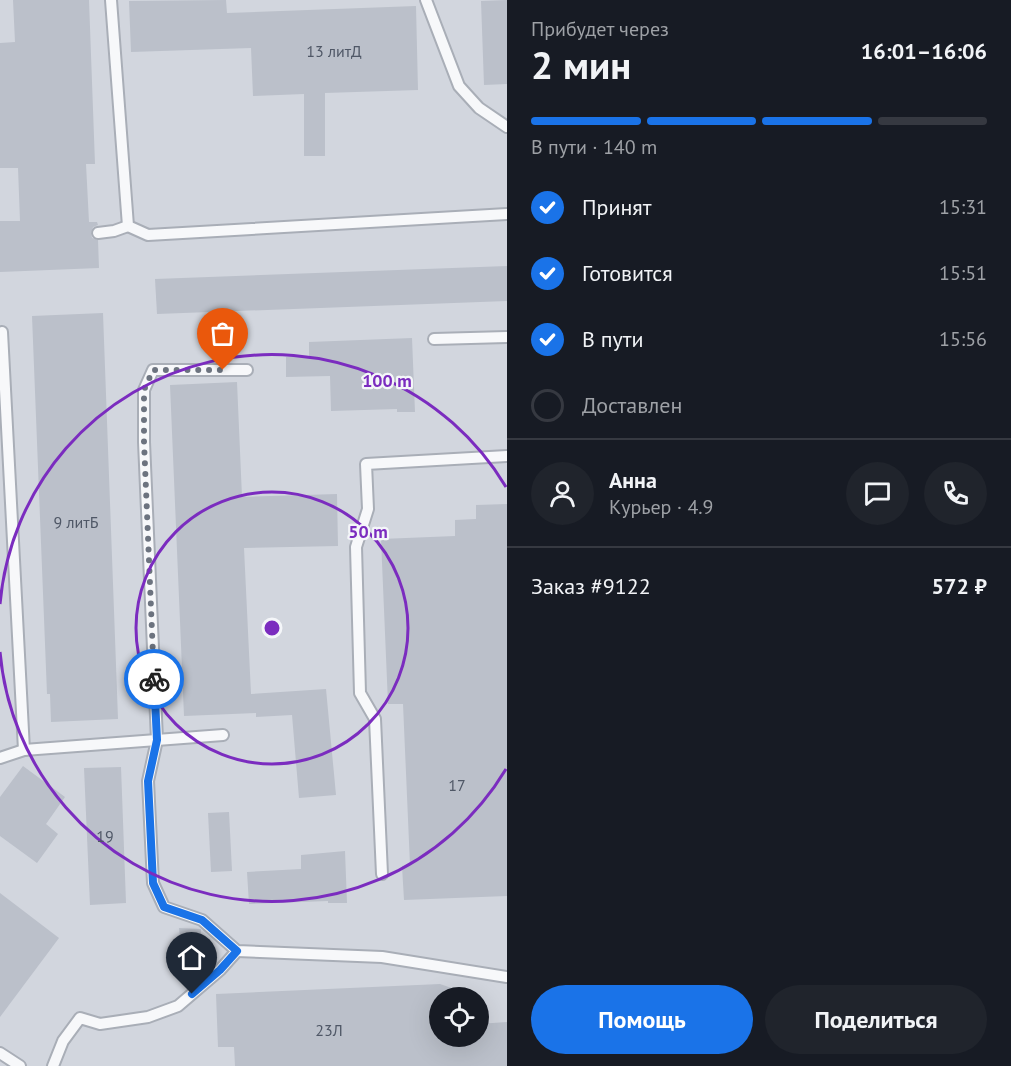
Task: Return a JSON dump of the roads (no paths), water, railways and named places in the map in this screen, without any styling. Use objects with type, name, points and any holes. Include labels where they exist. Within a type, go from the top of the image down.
[{"type":"lane","points":[[111,0],[128,226]]},
{"type":"lane","points":[[426,0],[459,86],[479,108],[507,127]]},
{"type":"lane","points":[[98,233],[128,226],[148,235],[507,214]]},
{"type":"lane","points":[[2,332],[3,391],[24,750]]},
{"type":"lane","points":[[434,339],[507,337]]},
{"type":"lane","points":[[247,370],[153,370],[144,390],[144,442],[157,740],[148,781],[153,883],[164,907],[202,920],[237,951],[382,957],[507,977]]},
{"type":"lane","points":[[382,874],[375,719],[360,693],[356,547],[368,509],[366,464],[507,456]]},
{"type":"lane","points":[[0,759],[24,750],[223,735]]},
{"type":"lane","points":[[53,1066],[63,1041],[80,1018],[100,1024],[148,1017],[178,1006],[220,970],[237,951]]},
{"type":"lane","points":[[0,1053],[20,1066]]}]
